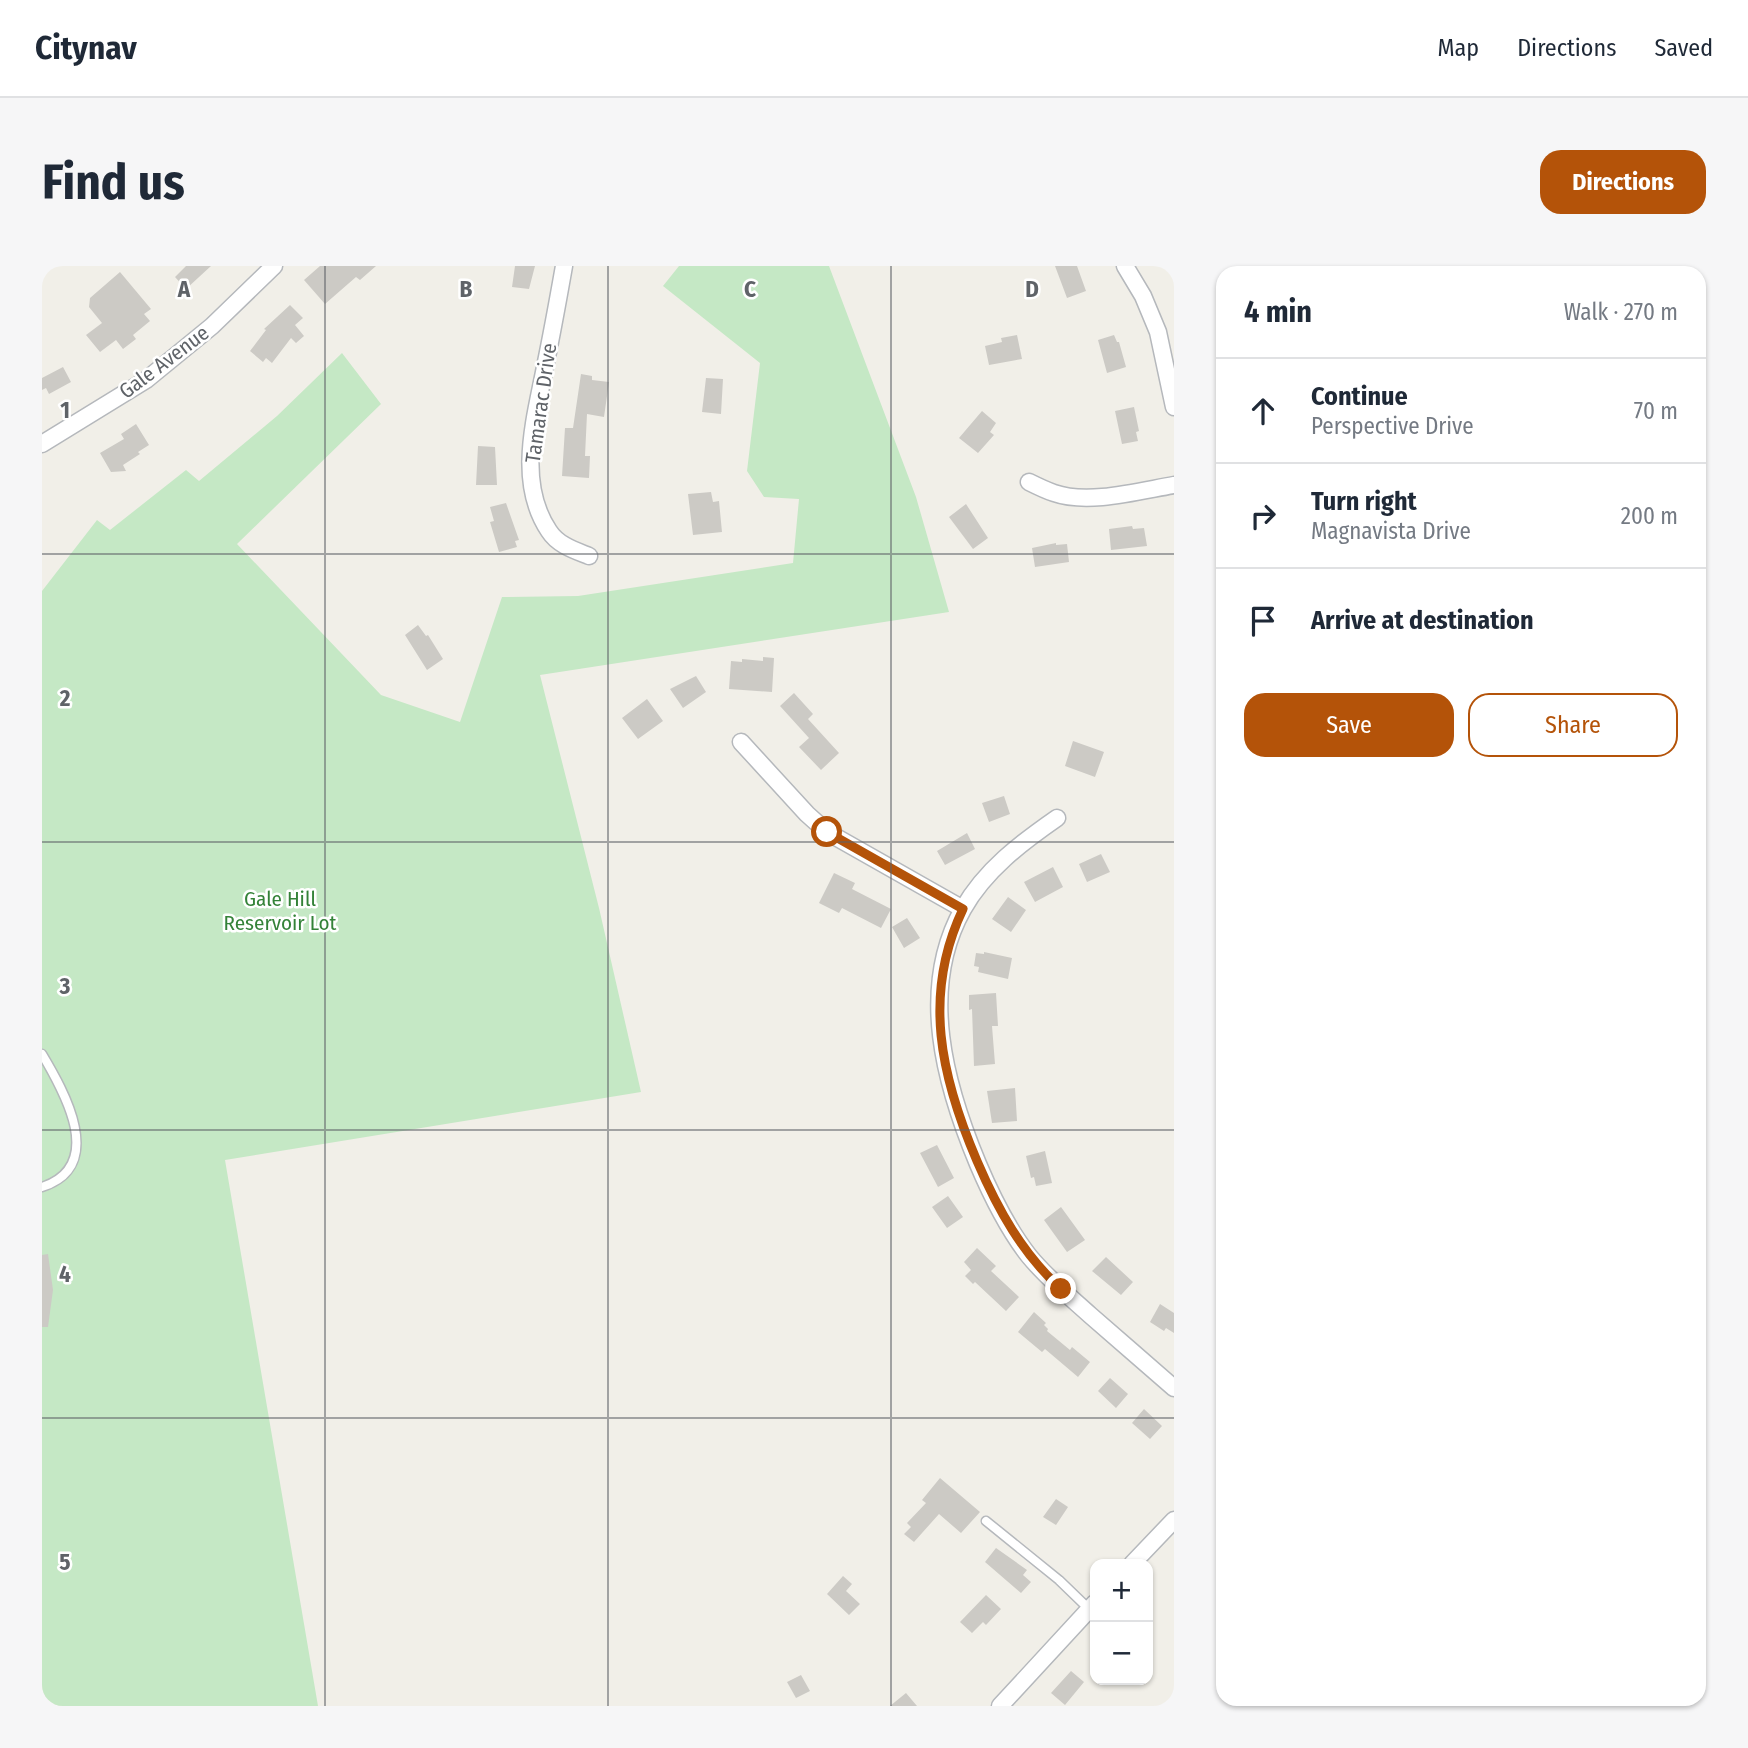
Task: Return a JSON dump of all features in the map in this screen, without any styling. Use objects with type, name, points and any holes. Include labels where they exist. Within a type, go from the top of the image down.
[{"type":"street","name":"Gale Avenue","points":[[42,444],[154,374],[212,326],[274,266]]},
{"type":"street","name":"Tamarac Drive","points":[[564,266],[532,437],[531,473],[536,497],[549,530],[564,545],[589,556]]},
{"type":"street","points":[[1125,266],[1143,296],[1158,332],[1174,407]]},
{"type":"street","points":[[1029,482],[1054,494],[1079,497],[1174,485]]},
{"type":"street","points":[[741,742],[827,832],[963,909]]},
{"type":"street","points":[[1057,818],[992,870],[963,909],[952,933],[944,959],[940,1019],[950,1090],[983,1176],[1005,1221],[1044,1273],[1174,1388]]},
{"type":"street","points":[[1137,1559],[1174,1520]]},
{"type":"street","points":[[1000,1706],[1090,1608]]},
{"type":"lane","points":[[42,1054],[63,1094],[77,1133],[75,1155],[65,1173],[58,1180],[42,1187]]},
{"type":"lane","points":[[986,1521],[1090,1604]]},
{"type":"green space","name":"Gale Hill Reservoir Lot","points":[[679,266],[829,266],[916,497],[949,612],[540,675],[599,908],[641,1092],[225,1160],[318,1706],[42,1706],[42,591],[97,520],[110,530],[186,470],[199,481],[277,416],[342,353],[381,404],[237,544],[381,695],[460,722],[502,597],[578,596],[793,563],[799,499],[764,497],[747,471],[760,363],[663,286]]},
{"type":"building","points":[[186,266],[211,266],[186,289],[175,277]]},
{"type":"building","points":[[320,266],[376,266],[360,280],[356,277],[325,304],[304,280]]},
{"type":"building","points":[[515,266],[535,266],[529,289],[512,287]]},
{"type":"building","points":[[1055,266],[1077,266],[1086,291],[1067,298]]},
{"type":"building","points":[[120,272],[151,309],[144,314],[150,321],[133,335],[136,339],[123,349],[116,340],[100,352],[86,335],[102,323],[89,307],[90,298]]},
{"type":"building","points":[[290,305],[303,318],[295,325],[304,336],[296,343],[291,338],[272,363],[266,358],[263,362],[250,351],[266,330],[264,329]]},
{"type":"building","points":[[1017,335],[1022,359],[989,365],[985,346],[1002,342],[1001,338]]},
{"type":"building","points":[[1114,335],[1119,342],[1126,367],[1107,373],[1098,340]]},
{"type":"building","points":[[63,367],[71,382],[49,394],[46,388],[42,390],[42,378]]},
{"type":"building","points":[[581,374],[592,376],[592,380],[609,382],[604,417],[587,414],[585,456],[590,456],[589,478],[562,476],[565,428],[573,428]]},
{"type":"building","points":[[706,378],[723,379],[721,414],[702,412]]},
{"type":"building","points":[[1134,407],[1139,431],[1136,432],[1138,441],[1122,444],[1115,411]]},
{"type":"building","points":[[982,411],[996,423],[990,432],[994,435],[978,453],[959,438]]},
{"type":"building","points":[[136,424],[149,445],[123,465],[126,471],[111,472],[100,453],[124,439],[121,434]]},
{"type":"building","points":[[478,446],[495,447],[497,485],[476,485]]},
{"type":"building","points":[[711,492],[713,502],[719,501],[722,532],[693,535],[688,494]]},
{"type":"building","points":[[506,503],[519,540],[515,541],[517,547],[499,552],[490,522],[494,521],[490,507]]},
{"type":"building","points":[[966,504],[988,538],[973,549],[949,517]]},
{"type":"building","points":[[1132,526],[1133,529],[1144,528],[1147,546],[1111,550],[1109,529]]},
{"type":"building","points":[[1056,543],[1067,544],[1069,562],[1035,567],[1032,548]]},
{"type":"building","points":[[418,625],[426,636],[428,635],[443,659],[427,670],[405,635]]},
{"type":"building","points":[[763,657],[774,658],[772,692],[729,689],[731,661],[763,661]]},
{"type":"building","points":[[696,676],[706,692],[683,708],[670,689]]},
{"type":"building","points":[[794,693],[813,714],[808,719],[839,753],[821,770],[799,747],[809,738],[780,706]]},
{"type":"building","points":[[647,699],[663,721],[638,739],[622,718]]},
{"type":"building","points":[[1073,741],[1104,752],[1095,777],[1065,766]]},
{"type":"building","points":[[1004,796],[1010,814],[989,822],[982,803]]},
{"type":"building","points":[[967,833],[975,849],[945,865],[937,851]]},
{"type":"building","points":[[1101,854],[1110,872],[1087,882],[1079,864]]},
{"type":"building","points":[[1053,867],[1063,887],[1035,902],[1024,882]]},
{"type":"building","points":[[834,873],[855,883],[852,889],[891,909],[881,928],[842,908],[839,913],[819,903]]},
{"type":"building","points":[[1008,897],[1026,910],[1011,932],[992,919]]},
{"type":"building","points":[[907,918],[920,938],[904,948],[892,927]]},
{"type":"building","points":[[976,953],[1012,958],[1008,979],[978,972],[979,967],[974,966]]},
{"type":"building","points":[[996,993],[998,1026],[992,1026],[995,1064],[974,1066],[969,995]]},
{"type":"building","points":[[1015,1088],[1017,1121],[992,1123],[987,1091]]},
{"type":"building","points":[[937,1145],[954,1178],[938,1187],[920,1153]]},
{"type":"building","points":[[1045,1151],[1052,1183],[1036,1186],[1034,1177],[1031,1178],[1026,1156]]},
{"type":"building","points":[[948,1196],[963,1217],[947,1228],[932,1207]]},
{"type":"building","points":[[1061,1207],[1085,1240],[1067,1252],[1044,1220]]},
{"type":"building","points":[[977,1248],[996,1266],[991,1271],[1019,1297],[1006,1311],[965,1276],[971,1270],[964,1262]]},
{"type":"building","points":[[48,1254],[53,1290],[48,1327],[42,1327],[42,1255]]},
{"type":"building","points":[[1106,1257],[1133,1282],[1121,1295],[1092,1271]]},
{"type":"building","points":[[1160,1304],[1174,1313],[1174,1333],[1166,1328],[1164,1331],[1150,1322]]},
{"type":"building","points":[[1034,1312],[1046,1323],[1044,1325],[1047,1331],[1090,1362],[1078,1377],[1045,1349],[1042,1352],[1018,1332]]},
{"type":"building","points":[[1110,1378],[1128,1394],[1116,1408],[1098,1391]]},
{"type":"building","points":[[1144,1409],[1162,1426],[1150,1439],[1132,1423]]},
{"type":"building","points":[[940,1478],[980,1512],[961,1533],[939,1514],[914,1542],[904,1534],[911,1527],[907,1523],[926,1503],[922,1500]]},
{"type":"building","points":[[1056,1499],[1068,1507],[1056,1525],[1043,1517]]},
{"type":"building","points":[[996,1548],[1027,1570],[1023,1575],[1031,1582],[1021,1593],[985,1562]]},
{"type":"building","points":[[843,1576],[852,1584],[846,1591],[860,1604],[849,1615],[827,1594]]},
{"type":"building","points":[[986,1595],[1001,1609],[986,1625],[983,1622],[972,1633],[960,1622]]},
{"type":"building","points":[[1071,1671],[1084,1682],[1065,1705],[1051,1693]]},
{"type":"building","points":[[801,1675],[810,1691],[796,1698],[787,1682]]},
{"type":"building","points":[[906,1693],[917,1706],[890,1706]]},
{"type":"route","points":[[827,832],[963,909],[944,959],[940,998],[942,1046],[950,1090],[983,1176],[1005,1221],[1030,1256],[1061,1289]]}]
